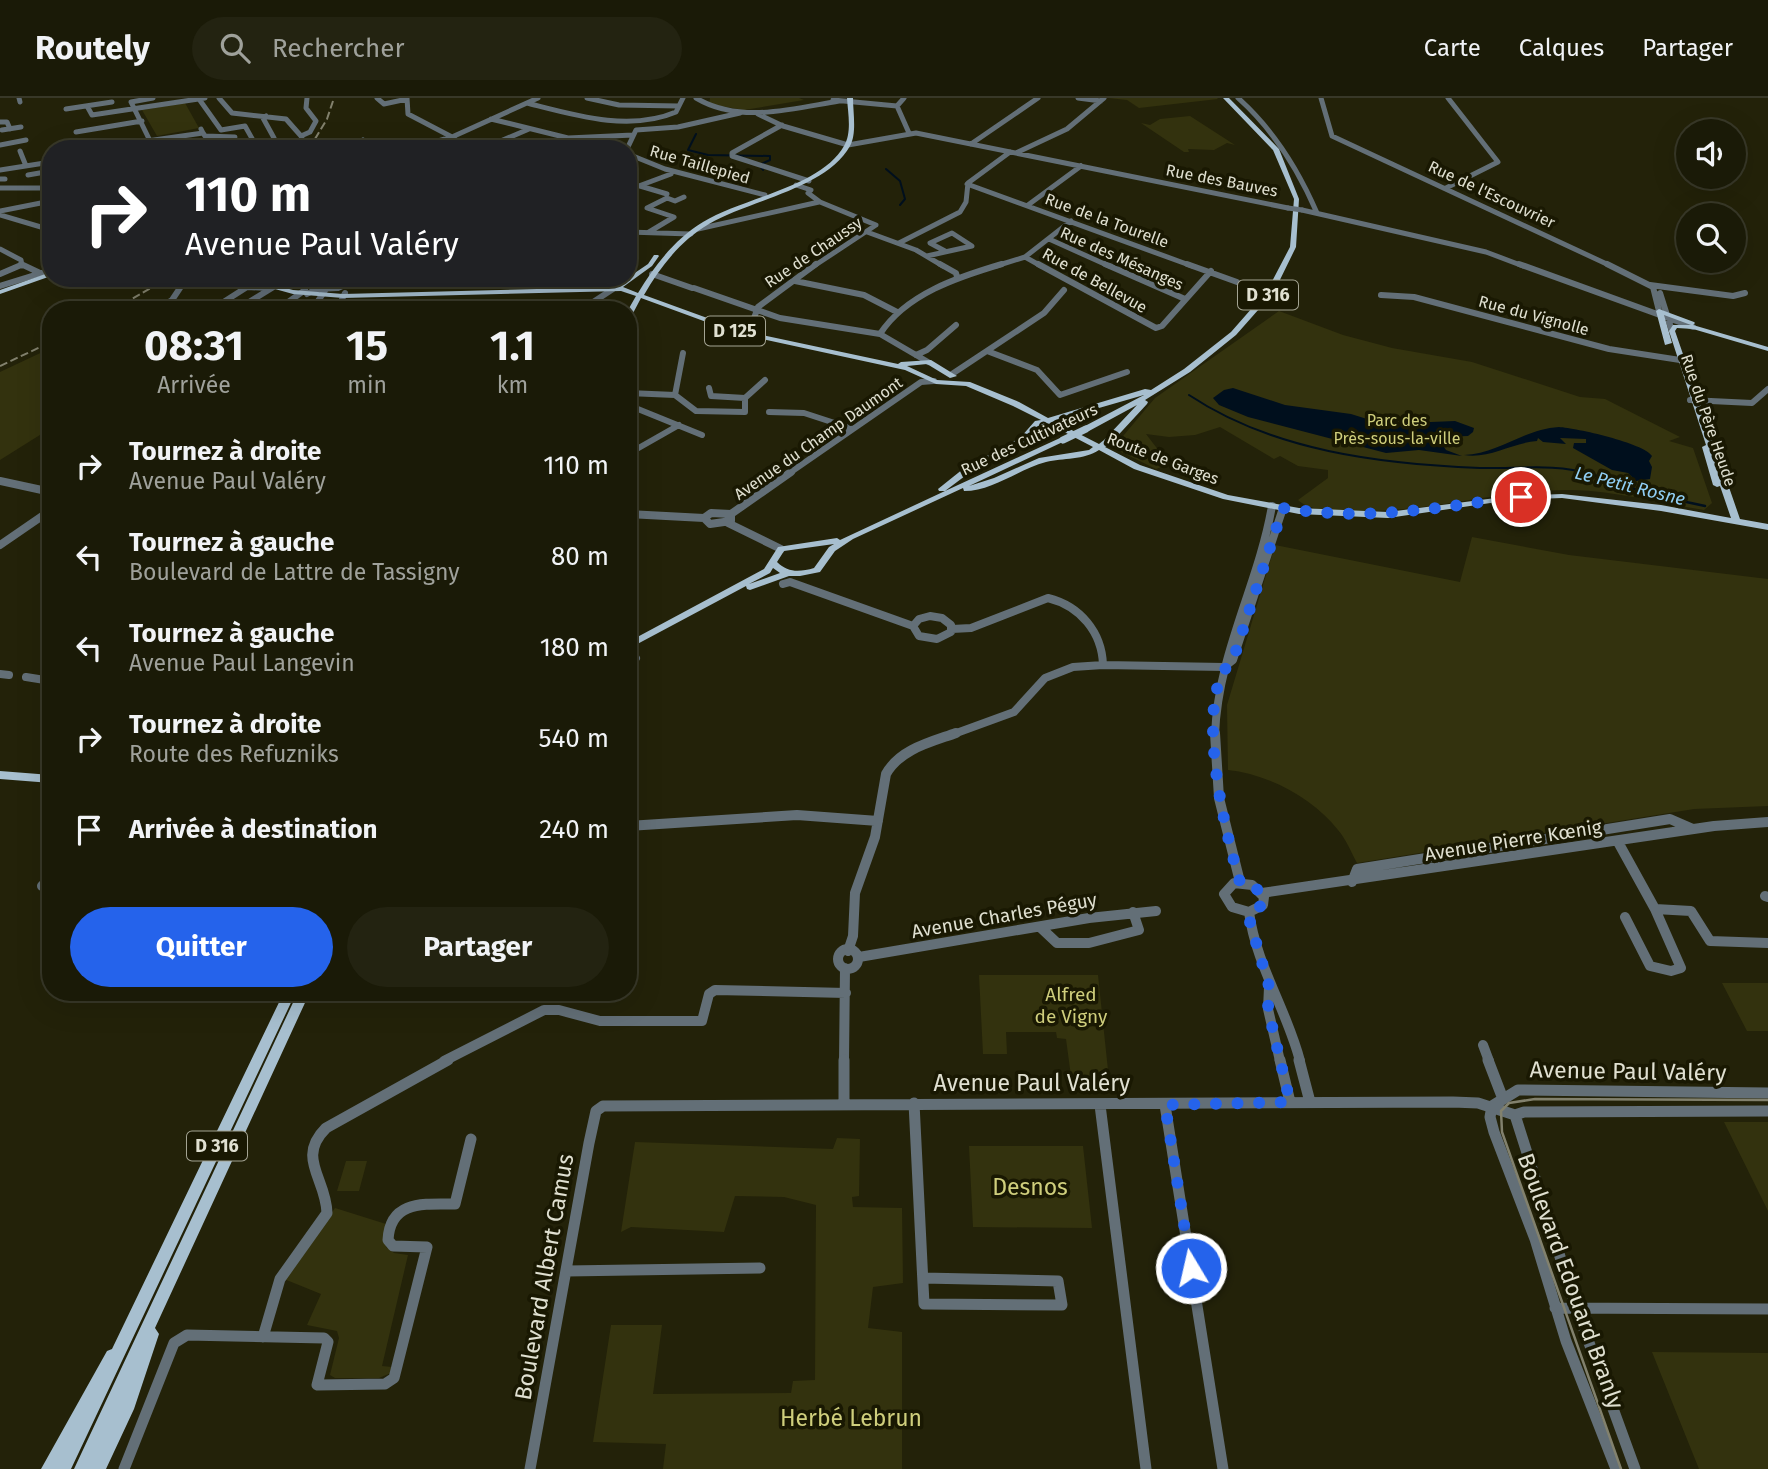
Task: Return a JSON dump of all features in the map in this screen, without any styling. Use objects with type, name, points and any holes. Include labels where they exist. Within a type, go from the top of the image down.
[{"type":"main road","name":"Rue des Cultivateurs","points":[[914,508],[1083,428],[1202,362],[1239,330],[1276,283],[1293,242],[1297,205],[1286,167],[1262,132],[1224,98]]},
{"type":"main road","points":[[637,301],[652,274],[671,250],[698,229],[765,195],[808,181],[834,161],[848,145],[850,99]]},
{"type":"main road","points":[[637,274],[663,251],[691,234]]},
{"type":"main road","points":[[0,290],[42,276]]},
{"type":"main road","name":"D 125","points":[[273,287],[306,292],[324,288],[344,295],[616,288],[641,293],[749,332],[915,362]]},
{"type":"main road","name":"D 125","points":[[641,293],[741,333],[915,362]]},
{"type":"main road","points":[[637,306],[658,302]]},
{"type":"main road","points":[[1665,315],[1730,338]]},
{"type":"main road","name":"Rue du Père Heude","points":[[1665,315],[1677,359],[1736,522]]},
{"type":"main road","points":[[1672,331],[1678,326],[1693,327],[1768,349]]},
{"type":"main road","name":"Rue du Père Heude","points":[[1672,331],[1677,359]]},
{"type":"main road","points":[[915,362],[928,362],[951,375],[934,381],[921,379],[915,362]]},
{"type":"main road","name":"Route de Garges","points":[[951,375],[1137,467],[1206,491],[1278,507],[1338,515],[1379,515],[1531,496],[1621,502]]},
{"type":"main road","points":[[914,508],[966,471],[1023,440],[1033,426],[1045,420],[1150,393]]},
{"type":"main road","points":[[914,508],[997,480],[1042,460],[1097,449],[1115,434],[1150,393]]},
{"type":"main road","name":"Rue du Père Heude","points":[[1693,401],[1724,505],[1736,522]]},
{"type":"main road","points":[[1621,502],[1722,523],[1736,522]]},
{"type":"main road","points":[[1621,502],[1704,515],[1768,529]]},
{"type":"main road","points":[[1704,515],[1720,513],[1724,505]]},
{"type":"main road","name":"D 316","points":[[825,557],[850,537],[914,508]]},
{"type":"main road","name":"D 316","points":[[808,545],[850,537]]},
{"type":"main road","points":[[701,606],[788,573],[817,570],[822,567],[825,557],[820,550],[808,545],[781,549],[774,557],[774,564]]},
{"type":"main road","points":[[774,564],[788,573]]},
{"type":"main road","points":[[637,641],[762,574],[774,564]]},
{"type":"main road","points":[[0,775],[42,778]]},
{"type":"main road","name":"D 316","points":[[63,1469],[285,1001]]},
{"type":"main road","name":"D 316","points":[[82,1469],[300,1001]]},
{"type":"main road","points":[[98,1469],[139,1377],[163,1298]]},
{"type":"main road","points":[[49,1469],[145,1300]]},
{"type":"street","points":[[151,138],[131,102],[153,98]]},
{"type":"street","points":[[219,98],[232,114],[286,118],[303,140]]},
{"type":"street","points":[[301,136],[310,132],[315,123],[305,106],[307,98]]},
{"type":"street","points":[[377,98],[384,104],[407,99],[408,114],[457,140]]},
{"type":"street","points":[[440,140],[538,98]]},
{"type":"street","points":[[587,98],[619,105],[678,106]]},
{"type":"street","points":[[527,103],[590,118],[634,119],[666,117],[676,112],[682,98]]},
{"type":"street","points":[[696,98],[710,106],[758,114],[850,99],[897,106]]},
{"type":"street","points":[[710,98],[710,106]]},
{"type":"street","points":[[820,98],[828,101]]},
{"type":"street","points":[[897,106],[904,98]]},
{"type":"street","points":[[971,144],[1038,98]]},
{"type":"street","points":[[1078,98],[1102,100]]},
{"type":"street","points":[[1238,98],[1259,116],[1280,140],[1317,213]]},
{"type":"street","name":"Rue de l'Escouvrier","points":[[1321,98],[1332,136],[1653,286]]},
{"type":"street","points":[[1446,188],[1498,162],[1448,98]]},
{"type":"street","points":[[87,106],[92,115],[202,99],[221,130],[245,126],[253,140]]},
{"type":"street","points":[[899,243],[914,232],[959,212],[967,201],[967,184],[1017,153],[1067,129],[1102,100]]},
{"type":"street","points":[[66,109],[113,102]]},
{"type":"street","points":[[897,106],[909,133]]},
{"type":"street","name":"Rue Taillepied","points":[[631,140],[635,132],[748,113]]},
{"type":"street","points":[[758,114],[782,125],[848,145]]},
{"type":"street","points":[[266,116],[263,118],[274,138]]},
{"type":"street","points":[[491,119],[580,139],[635,132],[634,119]]},
{"type":"street","points":[[76,132],[142,121]]},
{"type":"street","points":[[0,122],[7,122],[16,142]]},
{"type":"street","points":[[782,125],[732,155],[808,181]]},
{"type":"street","points":[[2,130],[12,132],[21,127]]},
{"type":"street","points":[[503,140],[529,129]]},
{"type":"street","points":[[125,139],[202,131],[205,136],[235,136]]},
{"type":"street","name":"Rue des Bauves","points":[[848,145],[909,133],[1317,213],[1462,245],[1641,304],[1665,315]]},
{"type":"street","points":[[143,140],[151,138]]},
{"type":"street","points":[[0,145],[26,140]]},
{"type":"street","points":[[20,151],[26,166]]},
{"type":"street","name":"Rue Taillepied","points":[[637,159],[665,169],[765,195]]},
{"type":"street","points":[[0,170],[42,163]]},
{"type":"street","points":[[1028,205],[1081,166]]},
{"type":"street","points":[[28,175],[42,173]]},
{"type":"street","points":[[637,187],[671,174]]},
{"type":"street","name":"Rue de la Tourelle","points":[[967,184],[1237,282]]},
{"type":"street","name":"Rue de Chaussy","points":[[757,312],[758,307],[876,225],[842,208],[819,202],[808,193],[811,190],[796,185]]},
{"type":"street","points":[[640,186],[667,194]]},
{"type":"street","points":[[0,188],[42,188]]},
{"type":"street","points":[[649,232],[674,217],[646,208],[667,198],[675,201],[684,197]]},
{"type":"street","points":[[698,229],[708,229],[819,202]]},
{"type":"street","points":[[0,213],[42,203]]},
{"type":"street","points":[[0,213],[42,227]]},
{"type":"street","points":[[877,334],[897,312],[956,275],[1025,257],[1071,221]]},
{"type":"street","points":[[637,232],[691,234]]},
{"type":"street","points":[[867,232],[899,243],[956,275]]},
{"type":"street","points":[[927,257],[972,246],[952,233],[930,243],[945,251]]},
{"type":"street","name":"Rue des Mésanges","points":[[1049,239],[1185,299]]},
{"type":"street","points":[[0,249],[21,260],[21,265]]},
{"type":"street","name":"Rue de Bellevue","points":[[1025,257],[1156,328],[1162,326],[1211,271]]},
{"type":"street","points":[[0,274],[21,265],[40,273]]},
{"type":"street","points":[[0,290],[40,273]]},
{"type":"street","points":[[652,274],[757,312],[877,334],[915,362],[956,325]]},
{"type":"street","points":[[794,281],[865,296],[883,302],[897,312]]},
{"type":"street","name":"Rue des Bauves","points":[[1586,286],[1665,315]]},
{"type":"street","points":[[1653,286],[1733,296],[1745,303]]},
{"type":"street","points":[[1653,286],[1657,302],[1665,315],[1693,327]]},
{"type":"street","points":[[1653,286],[1665,315]]},
{"type":"street","points":[[225,301],[247,287],[273,287]]},
{"type":"street","points":[[250,301],[273,287]]},
{"type":"street","points":[[170,301],[180,288]]},
{"type":"street","points":[[595,301],[616,288]]},
{"type":"street","points":[[951,375],[1044,313],[1064,289]]},
{"type":"street","points":[[292,301],[306,292]]},
{"type":"street","points":[[1733,296],[1745,293]]},
{"type":"street","points":[[341,301],[344,295]]},
{"type":"street","name":"Rue du Vignolle","points":[[1381,295],[1413,297],[1609,349],[1677,359]]},
{"type":"street","points":[[1641,304],[1657,302]]},
{"type":"street","points":[[749,332],[757,312]]},
{"type":"street","name":"Rue du Père Heude","points":[[1665,315],[1672,331]]},
{"type":"street","points":[[987,351],[1037,370],[1060,395],[1127,372]]},
{"type":"street","points":[[676,395],[684,354]]},
{"type":"street","name":"Avenue du Champ Daumont","points":[[730,519],[921,379]]},
{"type":"street","points":[[709,388],[711,396],[744,398],[765,380]]},
{"type":"street","points":[[1693,401],[1752,403],[1768,388]]},
{"type":"street","points":[[637,393],[676,395],[696,411],[745,412],[744,398]]},
{"type":"street","points":[[637,409],[702,435]]},
{"type":"street","points":[[769,412],[804,413],[853,429]]},
{"type":"street","points":[[637,449],[678,425]]},
{"type":"street","points":[[0,481],[42,490]]},
{"type":"street","points":[[845,968],[838,963],[837,958],[848,951],[853,936],[855,892],[878,821],[886,774],[900,757],[1014,712],[1045,678],[1073,667],[1224,667],[1233,660],[1278,507]]},
{"type":"street","points":[[637,514],[704,518],[710,524],[730,519],[781,549]]},
{"type":"street","points":[[0,545],[42,516]]},
{"type":"street","points":[[783,584],[790,582],[914,626]]},
{"type":"street","points":[[952,629],[971,628],[1048,598],[1059,599],[1095,628],[1103,665]]},
{"type":"street","points":[[914,626],[924,617],[936,616],[946,620],[952,629]]},
{"type":"street","points":[[914,626],[915,633],[931,639],[947,636],[952,629]]},
{"type":"street","points":[[1224,667],[1214,710],[1214,758],[1222,817],[1240,882]]},
{"type":"street","points":[[26,677],[42,680]]},
{"type":"street","points":[[637,825],[797,816],[878,821]]},
{"type":"street","points":[[1352,882],[1357,869],[1670,819],[1684,823],[1693,830]]},
{"type":"street","name":"Avenue Pierre Kœnig","points":[[1262,892],[1352,882],[1693,830],[1768,822]]},
{"type":"street","points":[[1618,842],[1656,909],[1681,968],[1671,971],[1650,966],[1625,917]]},
{"type":"street","points":[[1240,882],[1253,885],[1262,892],[1263,905],[1250,912],[1237,910],[1220,900],[1226,889],[1240,882]]},
{"type":"street","points":[[1656,909],[1691,911],[1710,941],[1768,943]]},
{"type":"street","name":"Avenue Charles Péguy","points":[[859,957],[1133,912],[1156,911]]},
{"type":"street","points":[[1040,927],[1048,938],[1070,944],[1134,933],[1139,930],[1139,923],[1133,912]]},
{"type":"street","points":[[1250,912],[1269,986],[1282,1009],[1310,1102]]},
{"type":"street","points":[[845,968],[856,965],[859,957],[848,951]]},
{"type":"street","points":[[845,968],[845,1102]]},
{"type":"street","points":[[1269,986],[1268,1009],[1290,1102]]},
{"type":"street","points":[[263,1337],[280,1279],[327,1213],[310,1150],[315,1137],[326,1128],[422,1073],[544,1010],[559,1010],[600,1021],[702,1021],[709,994],[715,990],[846,993]]},
{"type":"street","name":"Boulevard Edouard Branly","points":[[1483,1045],[1496,1081],[1497,1103],[1492,1125],[1535,1239],[1555,1308],[1616,1469]]},
{"type":"street","name":"Avenue Paul Valéry","points":[[613,1103],[1497,1103],[1517,1090],[1768,1093]]},
{"type":"street","name":"Boulevard Albert Camus","points":[[530,1469],[596,1111],[613,1103]]},
{"type":"street","name":"Avenue Paul Valéry","points":[[1497,1103],[1514,1115],[1524,1112],[1768,1111]]},
{"type":"street","points":[[914,1104],[924,1304],[1062,1305],[1058,1281],[923,1278]]},
{"type":"street","points":[[1100,1105],[1146,1469]]},
{"type":"street","points":[[1165,1105],[1223,1469]]},
{"type":"street","name":"Boulevard Edouard Branly","points":[[1514,1115],[1576,1307],[1634,1469]]},
{"type":"street","points":[[124,1469],[174,1343],[187,1335],[324,1338],[328,1342],[317,1385],[384,1384],[394,1378],[427,1247],[393,1246],[388,1240],[389,1226],[402,1209],[415,1204],[455,1204],[471,1139]]},
{"type":"street","points":[[567,1271],[760,1268]]},
{"type":"street","points":[[1555,1308],[1768,1309]]},
{"type":"green space","points":[[710,98],[804,100],[744,110],[709,104]]},
{"type":"green space","points":[[1108,98],[1218,99],[1139,108],[1127,100]]},
{"type":"green space","points":[[185,103],[199,128],[157,136],[142,110]]},
{"type":"green space","points":[[1190,116],[1235,145],[1227,143],[1214,150],[1188,149],[1189,152],[1184,152],[1141,123],[1150,125],[1160,119]]},
{"type":"green space","name":"Parc des Près-sous-la-ville","points":[[1279,311],[1343,335],[1392,348],[1472,362],[1580,397],[1605,399],[1680,437],[1669,441],[1693,448],[1712,503],[1704,510],[1621,495],[1572,490],[1521,493],[1395,510],[1332,511],[1312,508],[1298,500],[1328,478],[1328,470],[1298,466],[1280,456],[1274,459],[1220,427],[1195,435],[1169,437],[1146,434],[1169,464],[1156,469],[1113,448],[1155,398]]},
{"type":"green space","points":[[42,352],[42,434],[0,460],[0,372]]},
{"type":"green space","points":[[1472,537],[1569,555],[1768,579],[1768,806],[1694,809],[1357,863],[1338,830],[1328,818],[1303,798],[1274,782],[1228,770],[1227,705],[1275,545],[1460,582]]},
{"type":"green space","name":"Alfred de Vigny","points":[[979,975],[1098,975],[1110,1089],[1073,1091],[1066,1039],[1057,1038],[1056,1032],[1006,1032],[1007,1054],[983,1054]]},
{"type":"green space","points":[[1722,983],[1768,983],[1768,1031],[1747,1031]]},
{"type":"green space","points":[[1724,1122],[1768,1122],[1768,1211]]},
{"type":"green space","name":"Herbé Lebrun","points":[[837,1138],[860,1139],[859,1196],[852,1197],[853,1207],[902,1208],[903,1283],[873,1287],[868,1328],[902,1332],[902,1469],[663,1469],[666,1444],[593,1442],[611,1325],[662,1325],[653,1394],[791,1393],[793,1381],[815,1380],[816,1205],[784,1197],[735,1196],[724,1232],[631,1227],[621,1232],[635,1142],[833,1149]]},
{"type":"green space","name":"Desnos","points":[[969,1146],[1083,1146],[1092,1228],[973,1227]]},
{"type":"green space","points":[[346,1161],[367,1161],[359,1191],[337,1191]]},
{"type":"green space","points":[[335,1208],[386,1224],[386,1247],[394,1253],[408,1255],[382,1366],[392,1367],[391,1373],[379,1378],[335,1378],[330,1375],[339,1338],[337,1331],[307,1325],[321,1294],[284,1279]]},
{"type":"green space","points":[[1652,1352],[1768,1353],[1768,1469],[1699,1469]]},
{"type":"water","points":[[1233,388],[1285,405],[1351,414],[1383,424],[1455,421],[1474,428],[1468,436],[1443,437],[1440,441],[1446,450],[1462,456],[1419,450],[1386,453],[1248,417],[1219,405],[1213,398],[1224,390]]},
{"type":"water","points":[[1559,427],[1609,437],[1646,451],[1652,456],[1649,461],[1652,467],[1650,479],[1636,481],[1628,473],[1612,470],[1573,448],[1574,443],[1586,443],[1586,439],[1560,438],[1566,444],[1543,442],[1538,438],[1537,441],[1492,453],[1464,455],[1476,454],[1534,432]]},
{"type":"waterway","name":"Le Petit Rosne","points":[[696,134],[688,150],[708,155],[770,156],[770,160],[759,165],[763,170]]},
{"type":"waterway","points":[[886,169],[900,181],[905,199],[900,205]]},
{"type":"waterway","name":"Le Petit Rosne","points":[[1189,395],[1256,429],[1328,451],[1404,463],[1480,468],[1550,468],[1591,474]]},
{"type":"waterway","name":"Le Petit Rosne","points":[[1585,472],[1591,474]]},
{"type":"waterway","name":"Le Petit Rosne","points":[[1591,474],[1649,494],[1705,506]]},
{"type":"tram line","points":[[1621,1469],[1502,1132],[1501,1111],[1509,1103],[1535,1099],[1768,1100]]},
{"type":"railway","points":[[314,140],[327,119],[334,98]]},
{"type":"railway","points":[[128,301],[153,287]]},
{"type":"railway","points":[[0,366],[42,346]]},
{"type":"route","points":[[1191,1268],[1165,1105],[1290,1102],[1268,1009],[1269,986],[1250,922],[1250,912],[1260,908],[1265,901],[1262,892],[1253,885],[1240,882],[1237,873],[1222,817],[1213,731],[1214,710],[1224,667],[1233,660],[1283,508],[1367,516],[1412,513],[1521,497]]}]
